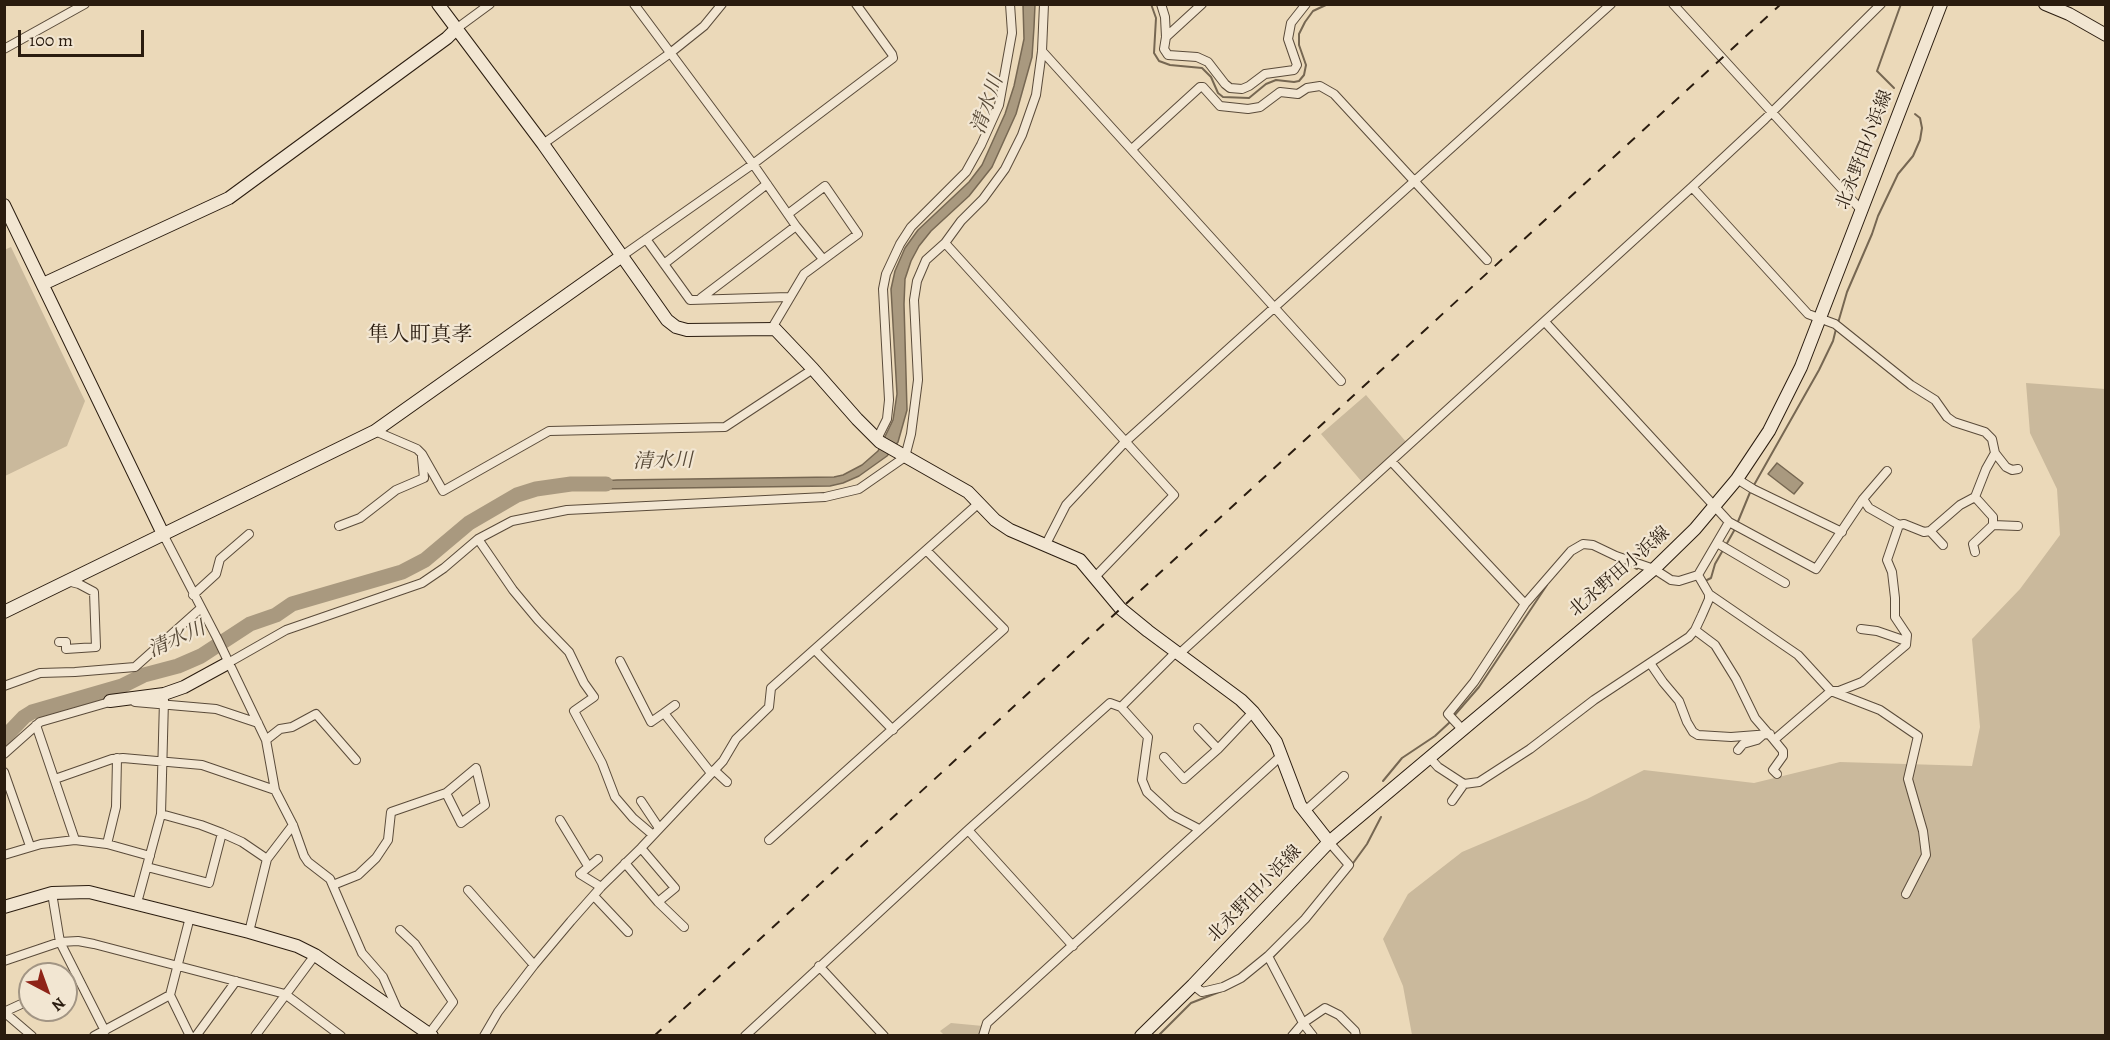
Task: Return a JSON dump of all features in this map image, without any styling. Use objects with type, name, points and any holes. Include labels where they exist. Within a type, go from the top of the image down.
[{"type":"street","points":[[4,49],[85,4]]},
{"type":"street","points":[[438,4],[543,144],[667,320],[676,327],[687,330],[772,328],[879,441],[956,485],[979,503],[995,520],[1010,530],[1080,560],[1121,609],[1240,700],[1270,733],[1282,754],[1294,791],[1304,812],[1349,865],[1269,959],[1223,987],[1202,992],[1193,985]]},
{"type":"street","points":[[43,284],[229,198],[490,4]]},
{"type":"street","points":[[634,4],[753,164],[796,226],[823,259]]},
{"type":"street","points":[[543,144],[669,54],[704,26],[722,4]]},
{"type":"street","points":[[4,612],[71,582],[375,431],[753,164],[893,58],[856,4]]},
{"type":"street","points":[[879,441],[887,419],[889,400],[883,289],[886,274],[911,227],[966,172],[981,145],[999,105],[1012,33],[1010,4]]},
{"type":"street","points":[[164,699],[286,630],[422,583],[478,539],[512,521],[567,510],[825,497],[860,489],[902,455],[911,434],[918,380],[914,300],[917,281],[926,260],[945,243],[961,221],[983,199],[1005,169],[1018,144],[1036,94],[1042,51],[1044,4]]},
{"type":"street","points":[[1161,4],[1165,17],[1164,50],[1168,55],[1197,57],[1208,62],[1230,88],[1249,86],[1265,74],[1294,70],[1297,65],[1288,39],[1291,23],[1306,4]]},
{"type":"street","points":[[1166,37],[1202,4]]},
{"type":"street","points":[[1046,544],[1066,505],[1125,442],[1611,4]]},
{"type":"street","points":[[1673,4],[1862,211]]},
{"type":"street","points":[[1121,707],[1177,653],[1692,187],[1881,4]]},
{"type":"street","name":"北永野田小浜線","points":[[1141,1035],[1193,985],[1329,842],[1429,757],[1459,726],[1654,569],[1695,530],[1714,507],[1745,484],[1801,367],[1941,4]]},
{"type":"street","points":[[2045,4],[2069,14],[2106,35]]},
{"type":"street","points":[[1042,51],[1341,381]]},
{"type":"street","points":[[1132,149],[1200,87],[1203,87],[1220,106],[1248,109],[1260,107],[1280,92],[1298,94],[1307,88],[1320,86],[1334,94],[1487,260]]},
{"type":"street","points":[[664,264],[767,184]]},
{"type":"street","points":[[772,328],[804,274],[858,234],[825,186],[788,214]]},
{"type":"street","points":[[1692,187],[1808,314],[1838,326],[1911,385],[1935,400],[1947,417],[1954,422],[1985,432],[1992,439],[1995,453],[2006,467],[2012,470],[2018,469]]},
{"type":"street","points":[[4,205],[164,536],[266,740],[275,790],[293,825],[305,859],[330,879],[362,953],[383,977],[399,1014]]},
{"type":"street","points":[[701,298],[796,226]]},
{"type":"street","points":[[646,239],[690,300],[789,297]]},
{"type":"street","points":[[945,243],[1174,495],[1095,577]]},
{"type":"street","points":[[1545,322],[1714,507],[1734,524],[1816,569],[1863,499],[1887,471]]},
{"type":"street","points":[[375,431],[417,449],[443,491],[549,431],[725,427],[813,369]]},
{"type":"street","points":[[1863,499],[1869,508],[1899,525],[1904,524],[1924,532],[1930,531],[1960,505],[1975,497],[1995,453]]},
{"type":"street","points":[[339,526],[360,518],[396,490],[424,478],[422,454]]},
{"type":"street","points":[[1391,461],[1525,604]]},
{"type":"street","points":[[1745,484],[1842,532]]},
{"type":"street","points":[[1975,497],[1993,517],[1993,525]]},
{"type":"street","points":[[484,1035],[534,964],[601,887],[723,761],[736,739],[769,707],[771,688],[979,503]]},
{"type":"street","points":[[1700,578],[1719,544],[1734,524]]},
{"type":"street","points":[[1737,750],[1743,744],[1770,735],[1831,691],[1839,691],[1862,682],[1906,645],[1907,635],[1895,617],[1892,572],[1887,560],[1899,525]]},
{"type":"street","points":[[1975,552],[1973,544],[1993,525],[2018,526]]},
{"type":"street","points":[[1930,531],[1942,545]]},
{"type":"street","points":[[194,595],[216,574],[220,559],[249,534]]},
{"type":"street","points":[[478,539],[531,613],[569,652],[584,683],[594,697],[574,711],[602,763],[615,797],[633,818],[656,831]]},
{"type":"street","points":[[1459,726],[1449,714],[1474,682],[1525,604],[1571,551],[1583,544],[1593,545],[1616,556],[1654,569],[1671,580],[1700,578]]},
{"type":"street","points":[[1719,544],[1785,583]]},
{"type":"street","points":[[769,840],[1004,629],[926,550]]},
{"type":"street","points":[[1429,757],[1438,767],[1464,784],[1479,782],[1506,765],[1632,674],[1689,637],[1695,630],[1709,599],[1700,578]]},
{"type":"street","points":[[59,642],[66,642],[66,649],[96,647],[94,592],[71,582]]},
{"type":"street","points":[[1708,593],[1798,656],[1831,691],[1880,710],[1918,736],[1908,779],[1923,831],[1926,855],[1906,894]]},
{"type":"street","points":[[4,686],[40,673],[135,667],[201,608]]},
{"type":"street","points":[[1861,629],[1877,631],[1906,641]]},
{"type":"street","points":[[1695,630],[1715,645],[1736,679],[1755,718],[1783,751],[1783,756],[1773,770],[1777,774]]},
{"type":"street","points":[[815,650],[893,730]]},
{"type":"street","points":[[620,661],[651,722],[675,705]]},
{"type":"street","points":[[1650,663],[1680,701],[1693,732],[1698,735],[1731,737],[1770,735]]},
{"type":"street","points":[[137,903],[161,814],[164,699]]},
{"type":"street","points":[[4,754],[44,720],[110,700],[164,699],[216,709],[258,723]]},
{"type":"street","points":[[745,1035],[1110,703],[1121,707],[1148,737],[1142,780],[1147,792],[1172,815],[1199,829]]},
{"type":"street","points":[[1164,757],[1184,779],[1218,749],[1253,712]]},
{"type":"street","points":[[664,713],[712,771],[727,782]]},
{"type":"street","points":[[266,740],[280,729],[292,727],[316,714],[356,760]]},
{"type":"street","points":[[36,725],[56,778],[75,840]]},
{"type":"street","points":[[1198,728],[1218,749]]},
{"type":"street","points":[[983,1035],[987,1023],[1282,754]]},
{"type":"street","points":[[107,844],[116,807],[117,758]]},
{"type":"street","points":[[56,778],[117,758],[202,765],[275,790]]},
{"type":"street","points":[[333,885],[358,875],[376,858],[388,840],[391,812],[446,793],[476,768],[485,805],[461,823],[446,793]]},
{"type":"street","points":[[4,771],[8,796],[30,846]]},
{"type":"street","points":[[1304,812],[1344,776]]},
{"type":"street","points":[[1452,801],[1464,784]]},
{"type":"street","points":[[641,801],[656,831]]},
{"type":"street","points":[[161,814],[222,833],[242,842],[267,859]]},
{"type":"street","points":[[560,820],[588,866]]},
{"type":"street","points":[[249,932],[267,859],[293,825]]},
{"type":"street","points":[[968,830],[1074,946]]},
{"type":"street","points":[[147,867],[209,883],[222,833]]},
{"type":"street","points":[[4,855],[30,846],[75,840],[107,844],[150,856]]},
{"type":"street","points":[[641,848],[675,888],[658,902]]},
{"type":"street","points":[[598,859],[580,874],[601,887]]},
{"type":"street","points":[[625,862],[658,902],[684,927]]},
{"type":"street","points":[[468,890],[534,964]]},
{"type":"street","points":[[52,892],[60,942],[69,962]]},
{"type":"street","points":[[4,907],[52,892],[89,892],[297,946],[315,955],[430,1035],[453,1002],[415,944],[400,930]]},
{"type":"street","points":[[594,896],[628,932]]},
{"type":"street","points":[[190,917],[170,995],[190,1035]]},
{"type":"street","points":[[4,961],[60,942],[78,941],[94,944],[285,994],[341,1035]]},
{"type":"street","points":[[255,1035],[315,955]]},
{"type":"street","points":[[1269,959],[1303,1023],[1313,1035]]},
{"type":"street","points":[[819,966],[884,1035]]},
{"type":"street","points":[[78,980],[105,1031]]},
{"type":"street","points":[[196,1035],[236,981]]},
{"type":"street","points":[[94,1035],[170,995]]},
{"type":"street","points":[[18,1006],[4,1012],[32,1035]]},
{"type":"street","points":[[1292,1035],[1303,1023],[1325,1008],[1339,1015],[1355,1031],[1356,1035]]},
{"type":"shaded area","points":[[1023,5],[1035,5],[1034,27],[1032,57],[1016,114],[992,167],[969,196],[931,231],[919,246],[905,279],[907,410],[898,442],[887,456],[859,476],[830,486],[598,489],[587,484],[587,482],[617,480],[834,477],[862,465],[878,451],[893,420],[897,394],[891,289],[895,271],[905,248],[918,230],[969,182],[982,165],[1005,114],[1014,86],[1024,39]]},
{"type":"shaded area","points":[[11,247],[85,401],[67,446],[5,476],[4,250]]},
{"type":"shaded area","points":[[2026,383],[2105,389],[2105,1035],[1412,1035],[1403,986],[1383,939],[1408,894],[1462,852],[1587,799],[1644,770],[1754,783],[1840,762],[1972,766],[1980,727],[1972,639],[2020,589],[2060,535],[2057,489],[2030,433]]},
{"type":"shaded area","points":[[1366,395],[1407,443],[1362,482],[1321,434]]},
{"type":"shaded area","points":[[1777,463],[1803,483],[1794,494],[1768,474]]},
{"type":"shaded area","points":[[951,1023],[983,1026],[980,1035],[944,1035],[940,1031]]},
{"type":"waterway","points":[[1151,4],[1156,18],[1154,53],[1159,61],[1170,65],[1202,68],[1211,77],[1218,93],[1223,97],[1249,98],[1266,84],[1276,80],[1299,81],[1304,75],[1306,65],[1299,45],[1299,34],[1313,11],[1328,4]]},
{"type":"waterway","points":[[1894,88],[1877,71],[1901,4]]},
{"type":"waterway","points":[[1838,323],[1847,292],[1878,216],[1898,174],[1913,156],[1920,140],[1922,128],[1920,118],[1915,114]]},
{"type":"waterway","points":[[1754,485],[1819,370],[1833,341],[1836,329]]},
{"type":"waterway","name":"清水川","points":[[4,738],[32,712],[122,686],[144,675],[178,666],[201,656],[250,624],[276,615],[292,604],[402,572],[425,560],[469,523],[517,495],[536,489],[571,484],[606,484]]},
{"type":"waterway","points":[[1737,524],[1751,490]]},
{"type":"waterway","points":[[1726,545],[1735,529]]},
{"type":"waterway","points":[[1707,580],[1711,578],[1715,564],[1723,550]]},
{"type":"waterway","points":[[1626,563],[1637,569]]},
{"type":"waterway","points":[[1453,717],[1479,687],[1547,585]]},
{"type":"waterway","points":[[1383,781],[1402,758],[1435,736],[1450,722]]},
{"type":"waterway","points":[[1351,866],[1367,844],[1381,817]]},
{"type":"waterway","points":[[1271,959],[1288,941]]},
{"type":"waterway","points":[[1158,1036],[1191,1003],[1227,989]]},
{"type":"railway","points":[[654,1036],[1781,4]]},
{"type":"district","name":"隼人町真孝","points":[[420,336]]}]
